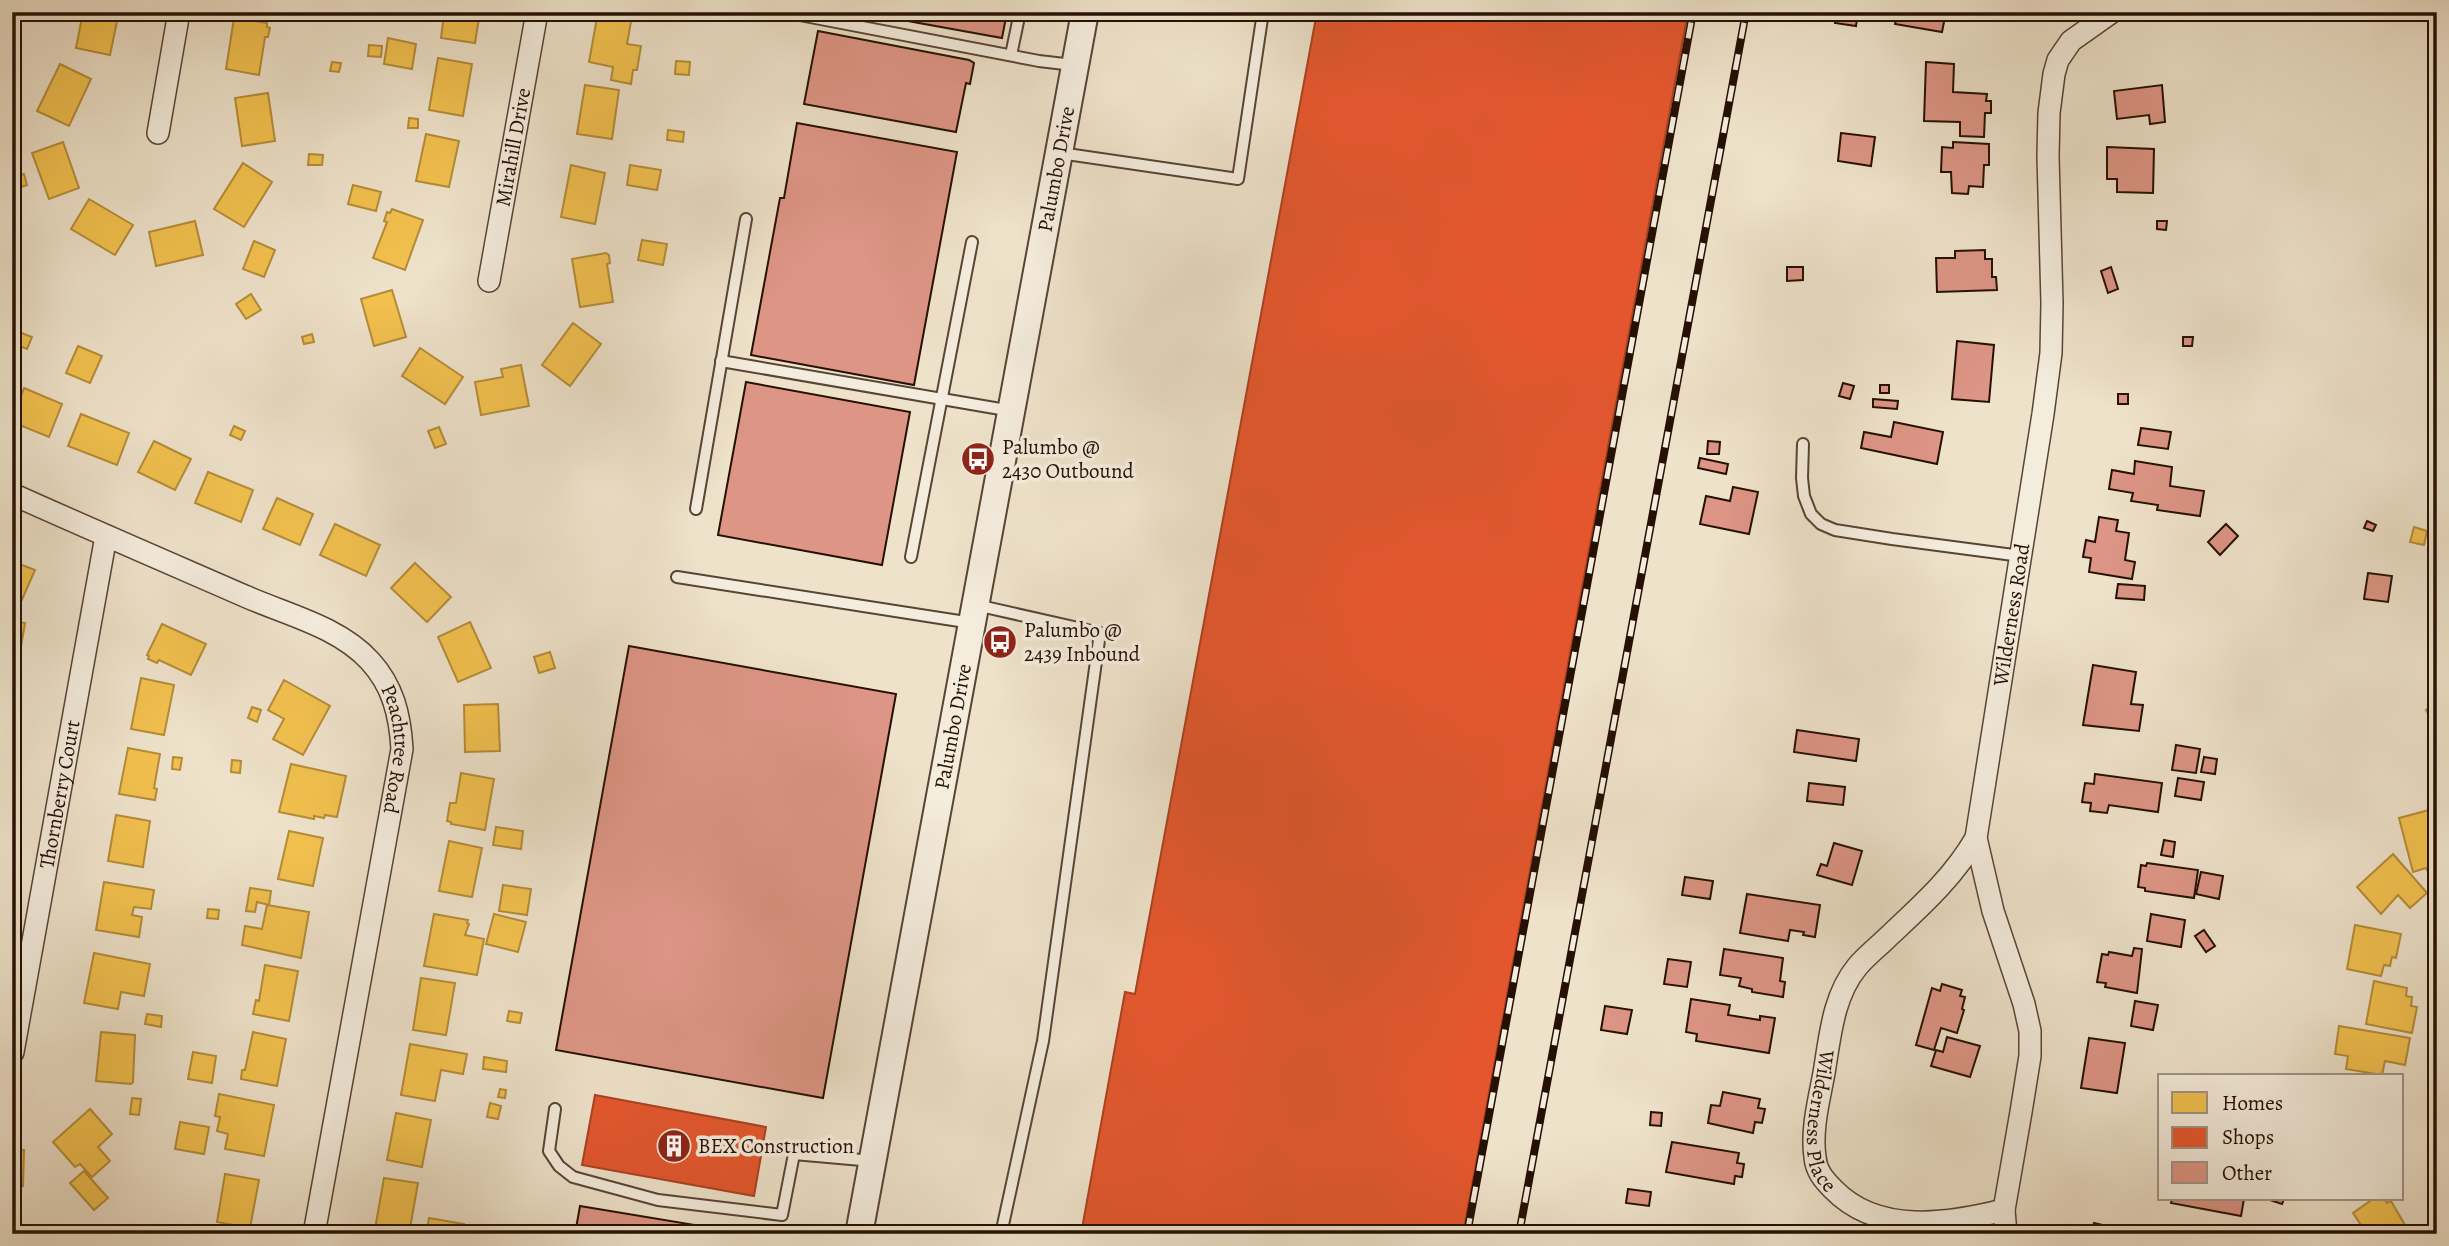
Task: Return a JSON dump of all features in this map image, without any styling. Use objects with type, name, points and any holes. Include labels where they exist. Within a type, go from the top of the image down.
[{"type":"street","points":[[158,133],[179,12]]},
{"type":"street","name":"Mirahill Drive","points":[[489,281],[537,12]]},
{"type":"street","name":"Palumbo Drive","points":[[859,1234],[1085,12]]},
{"type":"street","name":"Wilderness Road","points":[[2006,1234],[2004,1210],[2021,1112],[2030,1031],[2024,1004],[1993,911],[1976,838],[2051,353],[2048,156],[2049,113],[2054,74],[2058,61],[2071,40],[2112,12]]},
{"type":"street","name":"Peachtree Road","points":[[12,494],[323,628],[369,659],[386,682],[396,703],[401,724],[402,749],[314,1234]]},
{"type":"street","name":"Thornberry Court","points":[[13,1052],[106,536]]},
{"type":"street","name":"Wilderness Place","points":[[1976,838],[1963,861],[1942,886],[1856,968],[1842,994],[1833,1019],[1818,1108],[1815,1158],[1822,1178],[1839,1196],[1860,1210],[1884,1219],[1920,1223],[1968,1219],[2004,1210]]},
{"type":"lane","points":[[783,12],[806,14],[1076,66]]},
{"type":"lane","points":[[1012,55],[1020,12]]},
{"type":"lane","points":[[1060,153],[1238,179],[1263,12]]},
{"type":"lane","points":[[696,509],[746,219]]},
{"type":"lane","points":[[911,556],[972,242]]},
{"type":"lane","points":[[721,361],[1012,411]]},
{"type":"lane","points":[[1803,443],[1804,496],[1811,514],[1822,524],[1835,530],[1892,540],[2021,556]]},
{"type":"lane","points":[[677,577],[975,614],[1100,633],[1043,1041],[1001,1234]]},
{"type":"lane","points":[[555,1109],[550,1151],[559,1166],[573,1178],[658,1200],[782,1215],[794,1154],[873,1161]]},
{"type":"building: Homes","points":[[83,12],[119,12],[110,55],[76,48]]},
{"type":"building: Homes","points":[[433,12],[480,12],[475,43],[441,38],[444,15]]},
{"type":"building: Homes","points":[[598,12],[632,16],[627,44],[641,46],[637,70],[633,70],[631,84],[611,80],[613,67],[589,62]]},
{"type":"building: Homes","points":[[234,18],[267,23],[270,28],[268,37],[265,37],[259,75],[226,69]]},
{"type":"building: Homes","points":[[388,38],[416,44],[412,69],[384,64]]},
{"type":"building: Homes","points":[[369,45],[382,46],[381,57],[368,56]]},
{"type":"building: Homes","points":[[438,58],[472,64],[463,116],[429,110]]},
{"type":"building: Homes","points":[[676,61],[690,62],[689,75],[675,74]]},
{"type":"building: Homes","points":[[332,62],[341,63],[339,72],[330,71]]},
{"type":"building: Homes","points":[[60,64],[91,79],[69,126],[37,111]]},
{"type":"building: Homes","points":[[585,85],[619,90],[612,139],[577,134]]},
{"type":"building: Homes","points":[[268,93],[275,141],[242,146],[235,98]]},
{"type":"building: Homes","points":[[409,118],[418,119],[418,128],[408,128]]},
{"type":"building: Homes","points":[[668,130],[684,132],[683,142],[667,140]]},
{"type":"building: Homes","points":[[426,134],[459,141],[449,187],[416,181]]},
{"type":"building: Homes","points":[[63,142],[79,188],[49,199],[32,153]]},
{"type":"building: Homes","points":[[309,154],[323,155],[322,165],[308,165]]},
{"type":"building: Homes","points":[[243,163],[272,182],[244,227],[214,209]]},
{"type":"building: Homes","points":[[571,165],[605,173],[595,224],[561,217]]},
{"type":"building: Homes","points":[[630,165],[661,170],[657,190],[627,185]]},
{"type":"building: Homes","points":[[24,174],[27,185],[18,188],[14,177]]},
{"type":"building: Homes","points":[[353,185],[381,192],[376,211],[348,204]]},
{"type":"building: Homes","points":[[89,199],[133,225],[115,255],[71,229]]},
{"type":"building: Homes","points":[[392,209],[423,220],[405,270],[373,258],[387,222],[384,221],[387,212],[390,213]]},
{"type":"building: Homes","points":[[195,221],[203,255],[156,266],[149,232]]},
{"type":"building: Homes","points":[[642,240],[667,244],[663,265],[638,260]]},
{"type":"building: Homes","points":[[254,241],[275,250],[264,277],[243,269]]},
{"type":"building: Homes","points":[[606,253],[609,255],[610,263],[607,264],[613,302],[580,307],[572,259]]},
{"type":"building: Homes","points":[[392,290],[406,337],[374,346],[361,299]]},
{"type":"building: Homes","points":[[251,294],[261,310],[246,319],[236,304]]},
{"type":"building: Homes","points":[[573,323],[601,344],[570,386],[542,365]]},
{"type":"building: Homes","points":[[19,332],[32,337],[27,349],[14,344]]},
{"type":"building: Homes","points":[[312,334],[314,342],[304,344],[302,337]]},
{"type":"building: Homes","points":[[78,346],[102,356],[90,383],[66,373]]},
{"type":"building: Homes","points":[[420,348],[463,377],[445,404],[402,376]]},
{"type":"building: Homes","points":[[521,365],[529,406],[481,415],[475,382],[503,377],[501,369]]},
{"type":"building: Homes","points":[[24,388],[62,404],[49,437],[12,422]]},
{"type":"building: Homes","points":[[81,414],[129,433],[117,465],[68,446]]},
{"type":"building: Homes","points":[[234,426],[245,431],[241,440],[230,435]]},
{"type":"building: Homes","points":[[439,427],[446,444],[435,448],[428,431]]},
{"type":"building: Homes","points":[[154,441],[191,459],[175,490],[138,472]]},
{"type":"building: Homes","points":[[208,472],[253,490],[241,522],[195,503]]},
{"type":"building: Homes","points":[[277,498],[313,514],[300,545],[263,529]]},
{"type":"building: Homes","points":[[335,524],[380,545],[366,576],[320,555]]},
{"type":"building: Homes","points":[[2414,527],[2427,531],[2424,545],[2410,542]]},
{"type":"building: Homes","points":[[12,561],[35,570],[21,602],[17,605],[12,602]]},
{"type":"building: Homes","points":[[415,563],[451,597],[427,622],[391,588]]},
{"type":"building: Homes","points":[[2437,618],[2437,644],[2428,640]]},
{"type":"building: Homes","points":[[12,621],[25,623],[17,670],[12,670]]},
{"type":"building: Homes","points":[[470,622],[491,668],[458,682],[438,637]]},
{"type":"building: Homes","points":[[162,624],[206,644],[191,675],[159,660],[157,663],[148,659],[147,655]]},
{"type":"building: Homes","points":[[550,652],[555,668],[539,673],[534,657]]},
{"type":"building: Homes","points":[[141,678],[174,685],[164,735],[131,729]]},
{"type":"building: Homes","points":[[284,680],[330,706],[303,755],[273,739],[284,719],[268,710]]},
{"type":"building: Homes","points":[[498,704],[500,751],[465,752],[464,705]]},
{"type":"building: Homes","points":[[2437,704],[2437,729],[2426,710]]},
{"type":"building: Homes","points":[[252,707],[261,710],[257,722],[248,718]]},
{"type":"building: Homes","points":[[128,748],[160,754],[154,788],[157,789],[155,800],[119,794]]},
{"type":"building: Homes","points":[[173,757],[182,758],[180,770],[172,769]]},
{"type":"building: Homes","points":[[232,760],[241,761],[240,773],[231,772]]},
{"type":"building: Homes","points":[[291,764],[346,776],[337,817],[325,815],[324,818],[314,816],[314,819],[279,812]]},
{"type":"building: Homes","points":[[461,773],[494,779],[485,830],[447,821],[450,803],[456,803]]},
{"type":"building: Homes","points":[[2429,810],[2435,831],[2437,830],[2437,875],[2436,871],[2428,872],[2426,868],[2413,872],[2399,818]]},
{"type":"building: Homes","points":[[116,815],[150,821],[143,867],[108,861]]},
{"type":"building: Homes","points":[[496,827],[523,831],[521,849],[493,845]]},
{"type":"building: Homes","points":[[289,831],[323,838],[313,886],[278,879]]},
{"type":"building: Homes","points":[[449,841],[482,848],[472,897],[439,891]]},
{"type":"building: Homes","points":[[2393,854],[2427,893],[2410,908],[2398,895],[2381,914],[2357,887]]},
{"type":"building: Homes","points":[[104,882],[154,890],[151,909],[134,907],[132,915],[142,917],[139,937],[96,930]]},
{"type":"building: Homes","points":[[503,885],[531,889],[527,915],[499,911]]},
{"type":"building: Homes","points":[[250,888],[271,891],[269,905],[257,902],[255,912],[246,911]]},
{"type":"building: Homes","points":[[267,905],[309,912],[301,958],[242,945],[245,926],[262,929]]},
{"type":"building: Homes","points":[[208,909],[219,910],[218,919],[207,918]]},
{"type":"building: Homes","points":[[434,914],[468,920],[465,935],[484,939],[477,975],[424,966]]},
{"type":"building: Homes","points":[[494,914],[526,922],[518,952],[486,944]]},
{"type":"building: Homes","points":[[2355,925],[2401,934],[2396,958],[2392,957],[2390,966],[2384,965],[2381,976],[2347,969]]},
{"type":"building: Homes","points":[[94,953],[150,964],[144,996],[121,992],[118,1009],[84,1003]]},
{"type":"building: Homes","points":[[265,965],[298,971],[289,1021],[253,1014],[256,1000],[259,1001]]},
{"type":"building: Homes","points":[[421,978],[455,983],[446,1035],[413,1030]]},
{"type":"building: Homes","points":[[2374,981],[2407,988],[2406,996],[2412,997],[2411,1006],[2417,1007],[2412,1033],[2366,1024]]},
{"type":"building: Homes","points":[[509,1011],[522,1013],[520,1023],[507,1021]]},
{"type":"building: Homes","points":[[147,1014],[162,1016],[161,1027],[145,1024]]},
{"type":"building: Homes","points":[[2339,1026],[2410,1038],[2405,1065],[2385,1061],[2382,1074],[2346,1069],[2348,1056],[2335,1054]]},
{"type":"building: Homes","points":[[101,1032],[135,1035],[131,1084],[96,1081]]},
{"type":"building: Homes","points":[[253,1032],[286,1039],[277,1086],[241,1079]]},
{"type":"building: Homes","points":[[410,1044],[467,1054],[463,1074],[441,1070],[435,1101],[401,1095]]},
{"type":"building: Homes","points":[[193,1052],[216,1056],[212,1083],[188,1079]]},
{"type":"building: Homes","points":[[484,1057],[507,1061],[506,1072],[483,1069]]},
{"type":"building: Homes","points":[[500,1089],[506,1090],[505,1098],[498,1097]]},
{"type":"building: Homes","points":[[219,1094],[274,1105],[264,1156],[225,1149],[228,1134],[217,1131],[220,1117],[215,1116]]},
{"type":"building: Homes","points":[[132,1098],[141,1099],[139,1115],[130,1114]]},
{"type":"building: Homes","points":[[490,1103],[501,1106],[498,1119],[487,1117]]},
{"type":"building: Homes","points":[[90,1109],[112,1134],[98,1147],[110,1161],[92,1177],[80,1164],[75,1167],[53,1142]]},
{"type":"building: Homes","points":[[396,1113],[431,1120],[422,1167],[387,1160]]},
{"type":"building: Homes","points":[[180,1122],[209,1127],[204,1154],[175,1149]]},
{"type":"building: Homes","points":[[12,1150],[24,1150],[23,1186],[12,1186]]},
{"type":"building: Homes","points":[[84,1171],[108,1198],[94,1210],[70,1183]]},
{"type":"building: Homes","points":[[225,1174],[259,1180],[250,1228],[217,1222]]},
{"type":"building: Homes","points":[[384,1178],[418,1183],[409,1234],[375,1229]]},
{"type":"building: Homes","points":[[2372,1200],[2385,1200],[2387,1203],[2391,1201],[2408,1230],[2403,1234],[2367,1234],[2353,1213]]},
{"type":"building: Homes","points":[[429,1218],[464,1224],[462,1234],[426,1234]]},
{"type":"building: Homes","points":[[2417,1225],[2435,1234],[2413,1234]]},
{"type":"building: Shops","points":[[1317,12],[1688,12],[1463,1234],[1081,1234],[1125,992],[1135,994]]},
{"type":"building: Shops","name":"BEX Construction","points":[[595,1095],[766,1127],[754,1196],[582,1165]]},
{"type":"building: Other","points":[[858,12],[1007,12],[1002,38]]},
{"type":"building: Other","points":[[1836,12],[1858,12],[1856,26],[1835,23]]},
{"type":"building: Other","points":[[1898,12],[1946,12],[1942,32],[1895,24]]},
{"type":"building: Other","points":[[818,31],[974,63],[970,84],[966,83],[956,132],[804,104]]},
{"type":"building: Other","points":[[1926,62],[1954,64],[1953,92],[1987,94],[1986,101],[1991,101],[1991,113],[1985,113],[1984,137],[1960,136],[1960,122],[1924,121]]},
{"type":"building: Other","points":[[2162,85],[2165,122],[2150,124],[2149,115],[2117,119],[2114,91]]},
{"type":"building: Other","points":[[797,123],[957,152],[914,385],[751,355]]},
{"type":"building: Other","points":[[1841,133],[1875,137],[1871,166],[1838,161]]},
{"type":"building: Other","points":[[1953,142],[1989,144],[1989,165],[1984,165],[1983,187],[1969,186],[1968,194],[1952,193],[1951,172],[1941,172],[1942,147],[1953,148]]},
{"type":"building: Other","points":[[2107,147],[2154,149],[2153,193],[2117,192],[2117,179],[2107,179]]},
{"type":"building: Other","points":[[2157,221],[2167,221],[2166,230],[2157,229]]},
{"type":"building: Other","points":[[1985,250],[1985,259],[1992,259],[1992,277],[1996,277],[1997,290],[1937,292],[1936,258],[1955,258],[1955,251]]},
{"type":"building: Other","points":[[1787,267],[1803,267],[1803,280],[1787,281]]},
{"type":"building: Other","points":[[2111,267],[2118,289],[2108,293],[2101,271]]},
{"type":"building: Other","points":[[2183,337],[2193,337],[2192,346],[2183,346]]},
{"type":"building: Other","points":[[1957,341],[1994,345],[1989,402],[1952,399]]},
{"type":"building: Other","points":[[746,382],[910,412],[882,565],[718,535]]},
{"type":"building: Other","points":[[1843,383],[1854,386],[1850,399],[1839,396]]},
{"type":"building: Other","points":[[1880,385],[1889,385],[1889,393],[1880,393]]},
{"type":"building: Other","points":[[2118,394],[2128,394],[2128,404],[2118,404]]},
{"type":"building: Other","points":[[1873,399],[1898,401],[1897,409],[1873,407]]},
{"type":"building: Other","points":[[1894,422],[1943,432],[1937,464],[1861,448],[1864,432],[1891,437]]},
{"type":"building: Other","points":[[2141,428],[2171,432],[2168,449],[2138,445]]},
{"type":"building: Other","points":[[1708,441],[1720,442],[1719,454],[1707,454]]},
{"type":"building: Other","points":[[1700,458],[1728,464],[1726,474],[1698,468]]},
{"type":"building: Other","points":[[2135,461],[2172,467],[2170,486],[2204,491],[2200,516],[2157,510],[2158,505],[2131,501],[2133,493],[2109,489],[2112,470],[2134,474]]},
{"type":"building: Other","points":[[1733,487],[1758,492],[1749,534],[1700,524],[1706,496],[1730,501]]},
{"type":"building: Other","points":[[2099,517],[2118,520],[2116,531],[2129,533],[2125,560],[2135,562],[2132,579],[2089,572],[2091,558],[2083,557],[2086,540],[2095,542]]},
{"type":"building: Other","points":[[2367,521],[2376,525],[2373,531],[2364,528]]},
{"type":"building: Other","points":[[2226,524],[2238,536],[2220,555],[2208,542]]},
{"type":"building: Other","points":[[2368,573],[2392,576],[2388,602],[2364,599]]},
{"type":"building: Other","points":[[2118,584],[2145,586],[2144,600],[2116,598]]},
{"type":"building: Other","points":[[629,646],[896,694],[823,1098],[556,1050]]},
{"type":"building: Other","points":[[2093,665],[2136,672],[2131,704],[2143,705],[2139,731],[2083,725]]},
{"type":"building: Other","points":[[1797,730],[1859,739],[1856,761],[1794,752]]},
{"type":"building: Other","points":[[2176,745],[2200,749],[2196,773],[2172,770]]},
{"type":"building: Other","points":[[2204,757],[2217,759],[2215,774],[2201,772]]},
{"type":"building: Other","points":[[2095,774],[2162,783],[2158,812],[2109,805],[2107,813],[2090,811],[2091,803],[2082,802],[2085,783],[2094,784]]},
{"type":"building: Other","points":[[2178,778],[2204,782],[2201,800],[2175,796]]},
{"type":"building: Other","points":[[1809,783],[1845,787],[1843,805],[1807,801]]},
{"type":"building: Other","points":[[2164,840],[2175,842],[2173,857],[2161,855]]},
{"type":"building: Other","points":[[1834,843],[1862,851],[1852,885],[1817,875],[1821,864],[1827,866]]},
{"type":"building: Other","points":[[2147,863],[2198,870],[2194,898],[2145,891],[2145,888],[2138,887],[2141,865],[2146,866]]},
{"type":"building: Other","points":[[2201,872],[2223,876],[2219,899],[2196,894]]},
{"type":"building: Other","points":[[1685,877],[1713,881],[1710,899],[1682,895]]},
{"type":"building: Other","points":[[1747,894],[1820,905],[1815,937],[1790,930],[1788,941],[1740,933]]},
{"type":"building: Other","points":[[2151,914],[2185,920],[2181,947],[2147,941]]},
{"type":"building: Other","points":[[2204,930],[2215,946],[2206,952],[2195,936]]},
{"type":"building: Other","points":[[2134,948],[2142,949],[2137,993],[2105,987],[2106,983],[2097,982],[2102,954],[2108,955],[2109,952],[2132,956]]},
{"type":"building: Other","points":[[1724,949],[1783,958],[1780,981],[1785,982],[1783,997],[1752,992],[1752,989],[1739,986],[1741,978],[1720,975]]},
{"type":"building: Other","points":[[1668,959],[1691,962],[1687,987],[1664,984]]},
{"type":"building: Other","points":[[1942,984],[1962,990],[1960,996],[1965,997],[1964,1010],[1957,1033],[1941,1028],[1934,1050],[1916,1045],[1932,988],[1940,991]]},
{"type":"building: Other","points":[[1691,999],[1730,1005],[1728,1015],[1760,1020],[1760,1016],[1775,1018],[1769,1053],[1696,1041],[1697,1034],[1686,1032]]},
{"type":"building: Other","points":[[2135,1001],[2158,1005],[2153,1030],[2131,1026]]},
{"type":"building: Other","points":[[1605,1006],[1632,1010],[1627,1034],[1601,1030]]},
{"type":"building: Other","points":[[1947,1037],[1980,1046],[1970,1077],[1931,1066],[1936,1050],[1943,1052]]},
{"type":"building: Other","points":[[2089,1038],[2125,1043],[2117,1093],[2081,1088]]},
{"type":"building: Other","points":[[1723,1092],[1760,1099],[1758,1108],[1765,1109],[1762,1123],[1755,1122],[1753,1133],[1708,1123],[1711,1105],[1720,1106]]},
{"type":"building: Other","points":[[1651,1112],[1662,1113],[1661,1126],[1650,1125]]},
{"type":"building: Other","points":[[1672,1142],[1739,1153],[1737,1163],[1744,1164],[1742,1177],[1735,1176],[1734,1184],[1666,1172]]},
{"type":"building: Other","points":[[1628,1189],[1651,1192],[1649,1206],[1626,1203]]},
{"type":"building: Other","points":[[2172,1200],[2244,1200],[2241,1216],[2171,1203]]},
{"type":"building: Other","points":[[580,1206],[737,1232],[737,1234],[575,1234]]},
{"type":"building: Other","points":[[2094,1223],[2133,1232],[2133,1234],[2091,1234]]},
{"type":"railway","points":[[1467,1234],[1693,12]]},
{"type":"railway","points":[[1519,1234],[1746,12]]},
{"type":"place","name":"Palumbo @ 2430 Outbound","points":[[978,459]]},
{"type":"place","name":"Palumbo @ 2439 Inbound","points":[[1000,642]]},
{"type":"place","name":"BEX Construction","points":[[674,1146]]}]
